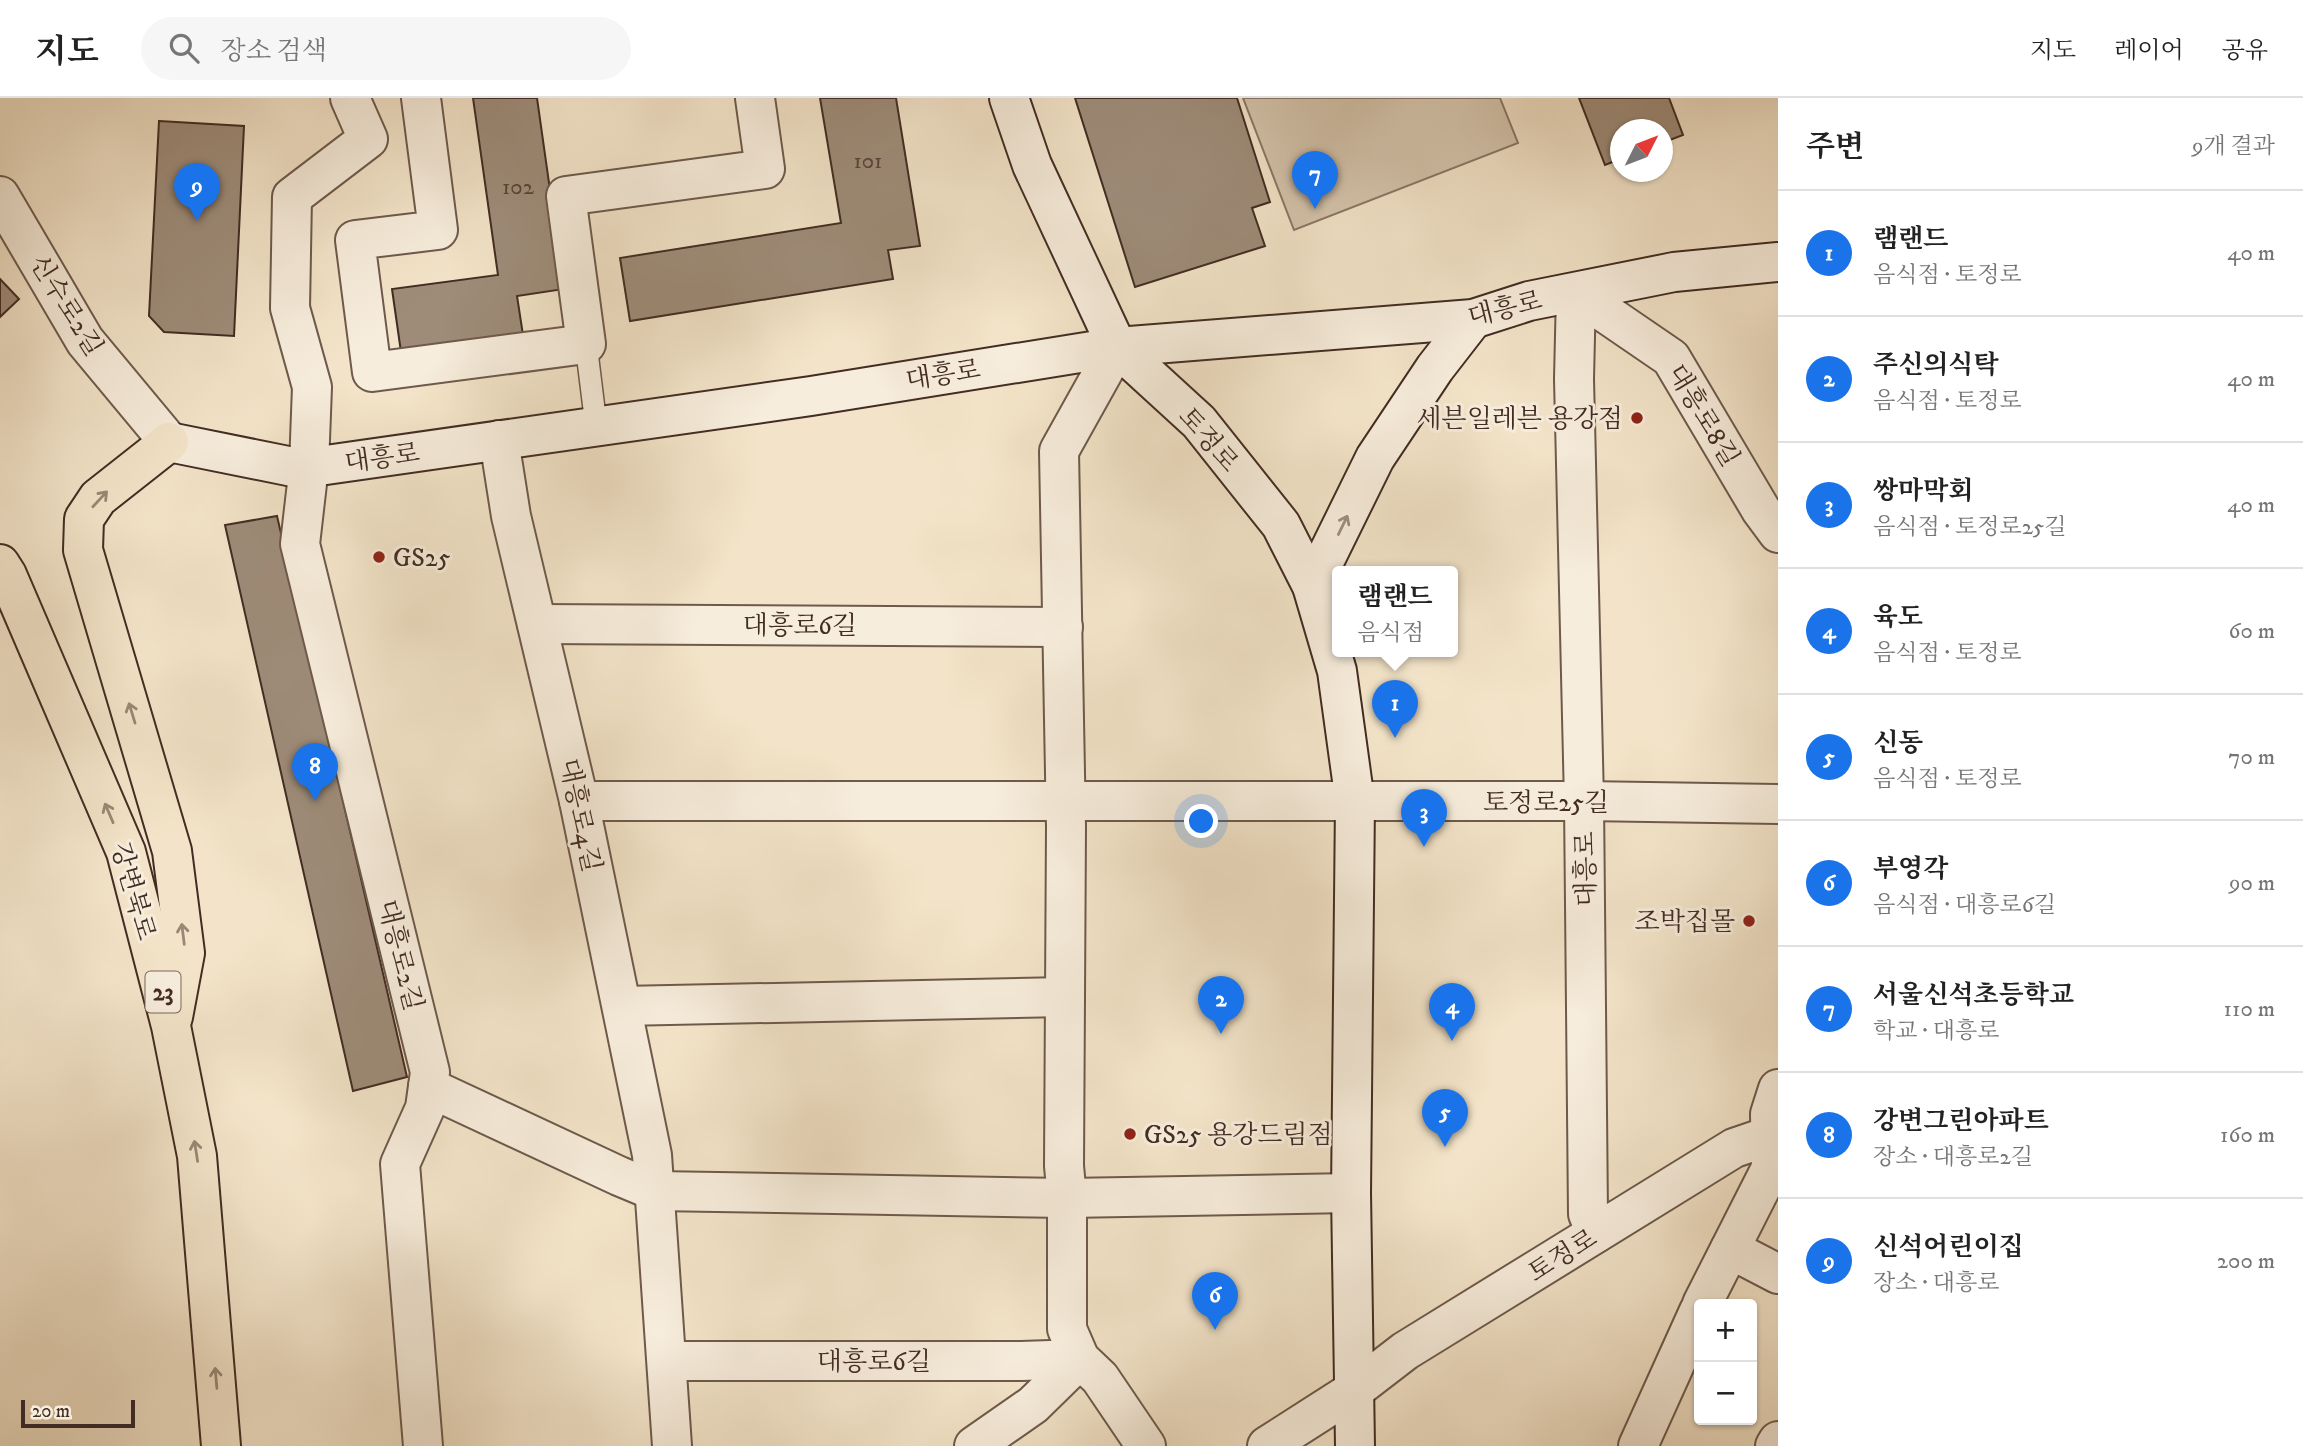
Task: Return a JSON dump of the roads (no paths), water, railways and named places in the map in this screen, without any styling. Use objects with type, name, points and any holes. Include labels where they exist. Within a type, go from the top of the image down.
[{"type":"highway","points":[[169,442],[99,498],[84,519],[83,550],[172,851],[185,953],[172,1026]]},
{"type":"highway","name":"강변북로","points":[[0,564],[126,852],[172,1026],[197,1156],[221,1446]]},
{"type":"street","name":"대흥로","points":[[309,466],[312,387],[290,307],[292,197],[368,139],[350,98]]},
{"type":"street","points":[[421,98],[438,230],[355,240],[372,372],[586,344],[566,196],[765,169],[755,98]]},
{"type":"street","name":"토정로","points":[[1009,98],[1032,165],[1117,346],[1199,422],[1281,525],[1312,586],[1332,654]]},
{"type":"street","name":"신수로2길","points":[[0,196],[85,341],[169,442]]},
{"type":"street","name":"대흥로","points":[[169,442],[293,467],[309,466],[811,396],[1117,346],[1473,319],[1528,301],[1674,272],[1778,262]]},
{"type":"street","name":"대흥로","points":[[1576,293],[1574,379],[1584,801],[1588,1214],[1596,1233]]},
{"type":"street","name":"대흥로8길","points":[[1576,293],[1671,358],[1761,510],[1778,533]]},
{"type":"street","points":[[1312,586],[1376,458],[1435,368],[1473,319]]},
{"type":"street","points":[[1117,346],[1059,451],[1065,800],[1064,1166],[1067,1198],[1067,1329],[1080,1359],[1101,1378],[1146,1446]]},
{"type":"street","name":"대흥로4길","points":[[499,440],[511,516],[579,801],[653,1155],[672,1446]]},
{"type":"street","name":"대흥로2길","points":[[309,466],[300,544],[430,1072],[425,1108],[400,1164],[423,1446]]},
{"type":"street","name":"대흥로6길","points":[[537,624],[1063,626]]},
{"type":"street","name":"토정로","points":[[1333,657],[1356,802],[1351,1193],[1355,1446]]},
{"type":"street","points":[[579,801],[1356,802]]},
{"type":"street","name":"토정로25길","points":[[1356,802],[1778,804]]},
{"type":"street","points":[[622,1006],[1065,997]]},
{"type":"street","points":[[428,1087],[655,1191],[1067,1198],[1351,1193]]},
{"type":"street","points":[[1705,1299],[1771,1168],[1774,1135],[1770,1114],[1778,1089]]},
{"type":"street","name":"토정로","points":[[1267,1446],[1353,1391],[1405,1351],[1734,1148],[1774,1135]]},
{"type":"street","points":[[1730,1250],[1778,1274]]},
{"type":"street","points":[[1638,1446],[1694,1322]]},
{"type":"street","points":[[974,1446],[1033,1405],[1080,1359]]},
{"type":"street","name":"대흥로6길","points":[[667,1361],[1021,1362],[1080,1359]]},
{"type":"street","points":[[1775,1446],[1778,1441]]},
{"type":"lane","points":[[586,344],[596,425]]},
{"type":"place","name":"서울신석초등학교","points":[[1315,209]]},
{"type":"place","name":"신석어린이집","points":[[197,221]]},
{"type":"place","name":"세븐일레븐 용강점","points":[[1637,418]]},
{"type":"place","name":"GS25","points":[[379,557]]},
{"type":"place","name":"램랜드","points":[[1395,738]]},
{"type":"place","name":"강변그린아파트","points":[[315,801]]},
{"type":"place","name":"쌍마막회","points":[[1424,847]]},
{"type":"place","name":"조박집몰","points":[[1749,921]]},
{"type":"place","name":"주신의식탁","points":[[1221,1034]]},
{"type":"place","name":"육도","points":[[1452,1041]]},
{"type":"place","name":"GS25 용강드림점","points":[[1130,1134]]},
{"type":"place","name":"신동","points":[[1445,1147]]},
{"type":"place","name":"부영각","points":[[1215,1330]]}]
